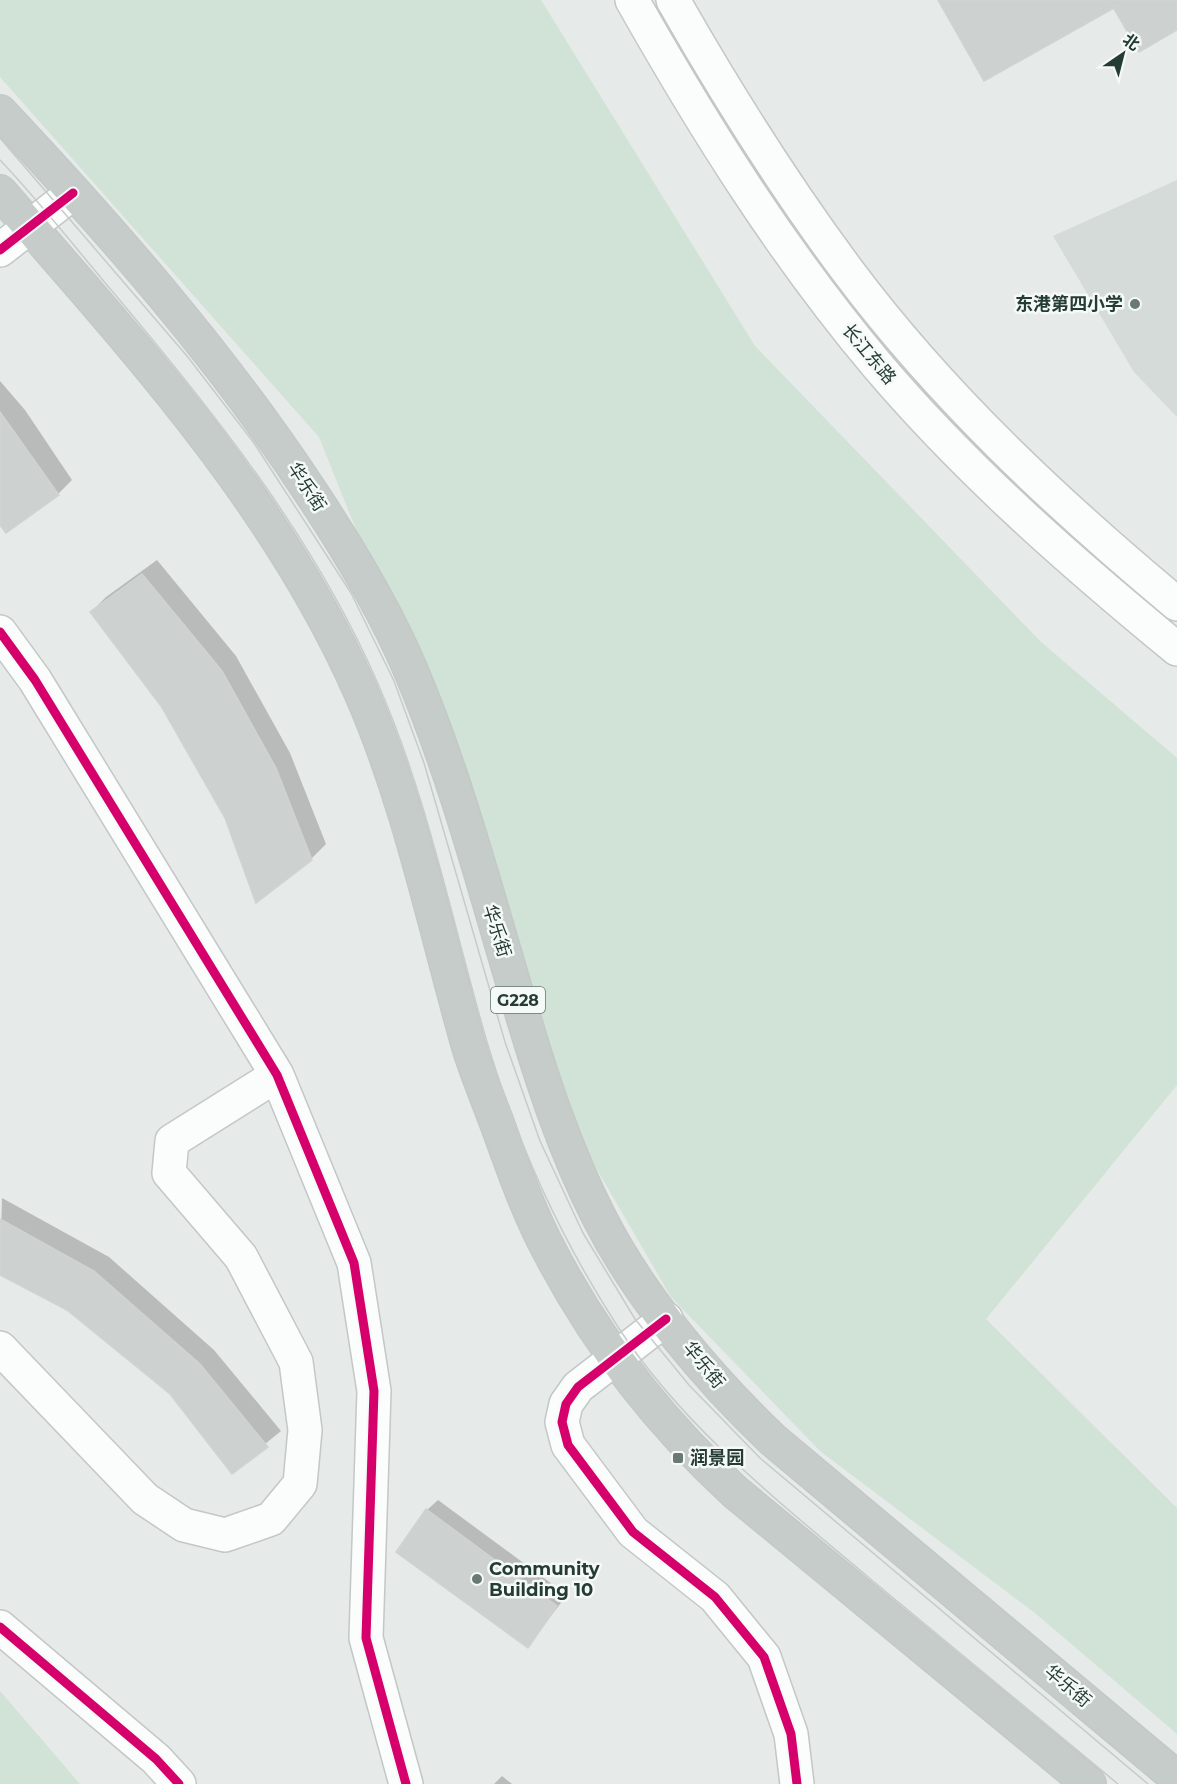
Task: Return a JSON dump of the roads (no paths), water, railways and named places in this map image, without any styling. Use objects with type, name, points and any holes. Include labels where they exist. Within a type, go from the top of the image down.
[{"type":"highway","name":"华乐街","points":[[0,112],[201,339],[267,426],[367,581],[410,669],[447,764],[559,1128],[600,1220],[646,1293],[736,1404],[773,1440],[1177,1778]]},
{"type":"highway","points":[[0,192],[159,376],[222,457],[273,532],[319,609],[360,690],[392,772],[471,1053],[507,1150],[548,1249],[596,1333],[654,1411],[691,1452],[735,1492],[1089,1784]]},
{"type":"street","name":"长江东路","points":[[632,0],[709,132],[765,219],[819,294],[879,367],[948,442],[1024,517],[1103,588],[1177,649]]},
{"type":"street","name":"长江东路","points":[[673,0],[742,117],[772,162],[848,271],[904,340],[970,414],[1048,491],[1177,604]]},
{"type":"street","points":[[0,250],[73,193]]},
{"type":"street","points":[[0,632],[36,680],[277,1075],[354,1263],[374,1391],[366,1638],[406,1784]]},
{"type":"street","points":[[0,1348],[145,1499],[184,1525],[225,1535],[271,1519],[300,1484],[305,1430],[296,1362],[241,1257],[169,1173],[172,1141],[277,1075]]},
{"type":"street","points":[[666,1319],[578,1387],[566,1404],[562,1422],[568,1445],[633,1532],[715,1597],[764,1657],[791,1734],[797,1784]]},
{"type":"street","points":[[0,1627],[156,1760],[179,1784]]},
{"type":"tram line","points":[[0,138],[187,356],[254,443],[351,593],[394,681],[424,763],[505,1042],[540,1141],[583,1233],[635,1319],[689,1385],[760,1458],[1148,1784]]},
{"type":"tram line","points":[[0,160],[150,336],[224,430],[293,527],[353,630],[378,684],[411,770],[487,1042],[512,1117],[559,1225],[618,1327],[672,1398],[766,1491],[1118,1784]]},
{"type":"place","name":"东港第四小学","points":[[1135,304]]},
{"type":"place","name":"润景园","points":[[678,1458]]},
{"type":"place","name":"Community Building 10","points":[[477,1579]]}]
